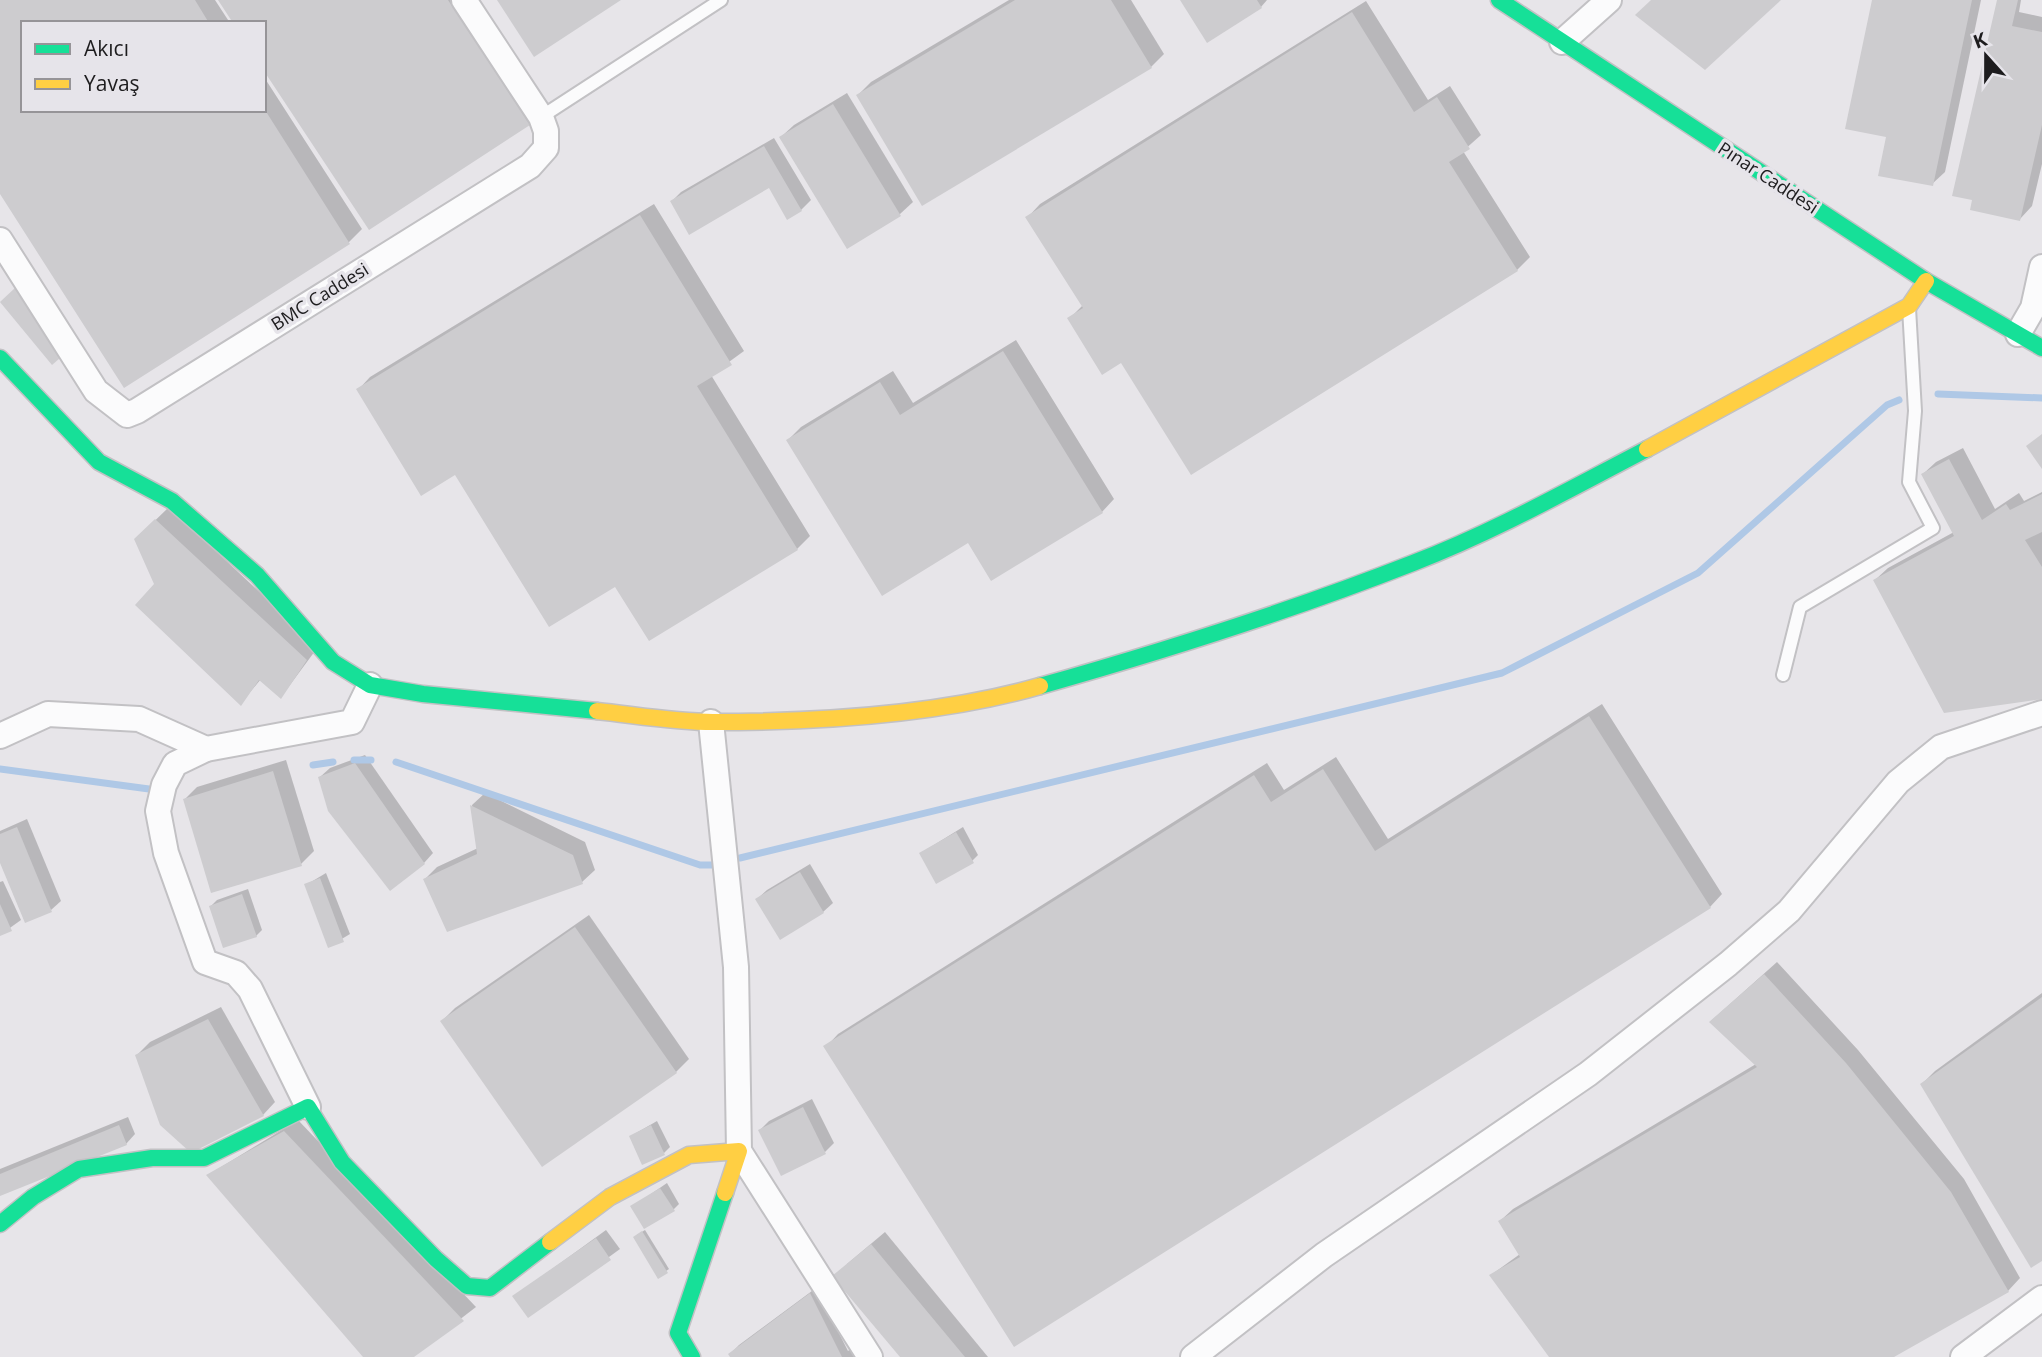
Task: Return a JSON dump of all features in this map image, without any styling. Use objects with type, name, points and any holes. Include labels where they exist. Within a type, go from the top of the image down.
[{"type":"street","name":"BMC Caddesi","points":[[0,240],[96,391],[127,415],[530,166],[546,148],[546,131],[541,117],[464,0]]},
{"type":"street","name":"Pınar Caddesi","points":[[1499,0],[1926,281],[2042,348]]},
{"type":"street","points":[[1562,42],[1609,0]]},
{"type":"street","points":[[2018,334],[2033,308],[2042,267]]},
{"type":"street","points":[[0,358],[99,462],[172,501],[257,575],[333,662],[369,685],[423,694],[711,722],[849,716],[994,699],[1129,661],[1414,563],[1525,513],[1754,393],[1909,306],[1926,281]]},
{"type":"street","points":[[369,685],[352,722],[206,749],[175,764],[164,785],[158,811],[166,853],[205,962],[236,973],[250,989],[308,1107],[342,1162],[436,1259],[467,1286],[490,1288],[610,1197],[689,1155],[739,1151]]},
{"type":"street","points":[[1193,1357],[1324,1255],[1588,1074],[1727,964],[1789,911],[1898,782],[1941,747],[2042,713]]},
{"type":"street","points":[[0,736],[48,714],[139,719],[206,749]]},
{"type":"street","points":[[692,1357],[678,1333],[739,1151],[736,967],[711,722]]},
{"type":"street","points":[[0,1224],[33,1197],[79,1169],[152,1158],[204,1158],[308,1107]]},
{"type":"street","points":[[739,1151],[870,1357]]},
{"type":"street","points":[[1962,1357],[2042,1298]]},
{"type":"lane","points":[[541,117],[721,0]]},
{"type":"lane","points":[[1783,675],[1800,607],[1933,528],[1909,482],[1915,411],[1909,306]]},
{"type":"building","points":[[0,0],[195,0],[208,21],[21,21],[21,112],[266,112],[350,244],[124,388],[0,194]]},
{"type":"building","points":[[218,0],[448,0],[530,125],[369,230],[266,74],[266,21],[232,21]]},
{"type":"building","points":[[497,0],[621,0],[534,57]]},
{"type":"building","points":[[1015,0],[1111,0],[1152,68],[922,206],[856,95]]},
{"type":"building","points":[[1180,0],[1257,0],[1262,8],[1207,43]]},
{"type":"building","points":[[1651,0],[1781,0],[1705,70],[1635,15]]},
{"type":"building","points":[[1872,0],[1972,0],[1933,186],[1878,176],[1886,137],[1845,129]]},
{"type":"building","points":[[1997,0],[2018,0],[2012,26],[2042,32],[2042,125],[2020,221],[1970,210],[1972,200],[1952,196]]},
{"type":"building","points":[[1352,12],[1414,112],[1437,97],[1470,149],[1449,162],[1518,271],[1191,475],[1121,363],[1102,375],[1067,318],[1083,308],[1025,217]]},
{"type":"building","points":[[833,104],[901,216],[847,249],[779,137]]},
{"type":"building","points":[[764,146],[802,211],[787,220],[769,188],[689,235],[670,201]]},
{"type":"building","points":[[640,215],[732,365],[697,386],[798,550],[649,641],[615,587],[549,627],[455,475],[421,496],[356,389]]},
{"type":"building","points":[[16,287],[68,351],[52,365],[0,302]]},
{"type":"building","points":[[1003,351],[1103,513],[991,581],[968,543],[882,596],[786,440],[880,382],[900,415]]},
{"type":"building","points":[[2042,434],[2042,469],[2026,446]]},
{"type":"building","points":[[1949,459],[1982,520],[2006,504],[2010,510],[2042,494],[2042,532],[2025,540],[2042,567],[2042,699],[1944,713],[1873,580],[1954,536],[1921,474]]},
{"type":"building","points":[[155,519],[307,660],[281,699],[259,680],[241,706],[135,605],[154,584],[134,539]]},
{"type":"building","points":[[1589,716],[1711,908],[1014,1347],[823,1046],[1254,775],[1271,802],[1323,769],[1375,851]]},
{"type":"building","points":[[355,763],[425,864],[390,891],[328,811],[318,777]]},
{"type":"building","points":[[273,771],[302,866],[211,893],[183,799]]},
{"type":"building","points":[[470,805],[573,855],[583,884],[447,932],[423,879],[477,854]]},
{"type":"building","points":[[17,827],[52,912],[25,923],[0,863],[0,834]]},
{"type":"building","points":[[956,832],[974,863],[936,884],[919,853]]},
{"type":"building","points":[[800,872],[824,913],[780,940],[755,899]]},
{"type":"building","points":[[320,878],[344,942],[328,948],[304,884]]},
{"type":"building","points":[[242,894],[257,937],[223,948],[209,906]]},
{"type":"building","points":[[0,904],[12,931],[0,936]]},
{"type":"building","points":[[575,927],[677,1073],[542,1167],[440,1021]]},
{"type":"building","points":[[1764,974],[1846,1063],[1951,1192],[2009,1292],[1894,1357],[1549,1357],[1489,1275],[1520,1257],[1498,1221],[1757,1067],[1709,1022]]},
{"type":"building","points":[[2042,997],[2042,1261],[2031,1268],[1920,1084]]},
{"type":"building","points":[[208,1019],[264,1116],[191,1153],[160,1125],[135,1055]]},
{"type":"building","points":[[803,1107],[826,1154],[781,1176],[758,1130]]},
{"type":"building","points":[[119,1125],[127,1145],[0,1196],[0,1174]]},
{"type":"building","points":[[651,1125],[665,1155],[642,1165],[629,1136]]},
{"type":"building","points":[[284,1131],[464,1321],[414,1357],[363,1357],[206,1175]]},
{"type":"building","points":[[660,1188],[675,1211],[644,1229],[630,1206]]},
{"type":"building","points":[[642,1231],[668,1273],[658,1279],[633,1237]]},
{"type":"building","points":[[596,1238],[611,1260],[528,1318],[512,1296]]},
{"type":"building","points":[[871,1244],[965,1357],[900,1357],[832,1276]]},
{"type":"building","points":[[810,1293],[842,1357],[730,1357],[728,1354]]},
{"type":"waterway","points":[[1938,394],[2042,398]]},
{"type":"waterway","points":[[740,858],[1502,673],[1698,573],[1887,405],[1899,400]]},
{"type":"waterway","points":[[354,760],[371,760]]},
{"type":"waterway","points":[[313,765],[333,762]]},
{"type":"waterway","points":[[396,762],[700,865],[713,865]]},
{"type":"waterway","points":[[0,769],[149,789]]},
{"type":"traffic: fast","points":[[1499,0],[1926,281],[2042,348]]},
{"type":"traffic: fast","points":[[0,358],[99,462],[172,501],[257,575],[333,662],[370,685],[423,694],[597,711]]},
{"type":"traffic: fast","points":[[1040,686],[1228,629],[1413,563],[1502,524],[1647,449]]},
{"type":"traffic: fast","points":[[0,1224],[33,1197],[79,1169],[152,1158],[204,1158],[308,1107],[342,1162],[436,1259],[467,1286],[490,1288],[550,1242]]},
{"type":"traffic: fast","points":[[692,1357],[678,1333],[725,1193]]},
{"type":"traffic: slow","points":[[1647,449],[1909,306],[1926,281]]},
{"type":"traffic: slow","points":[[597,711],[699,722],[836,718],[961,704],[1040,686]]},
{"type":"traffic: slow","points":[[550,1242],[610,1197],[689,1155],[739,1151],[725,1193]]}]
